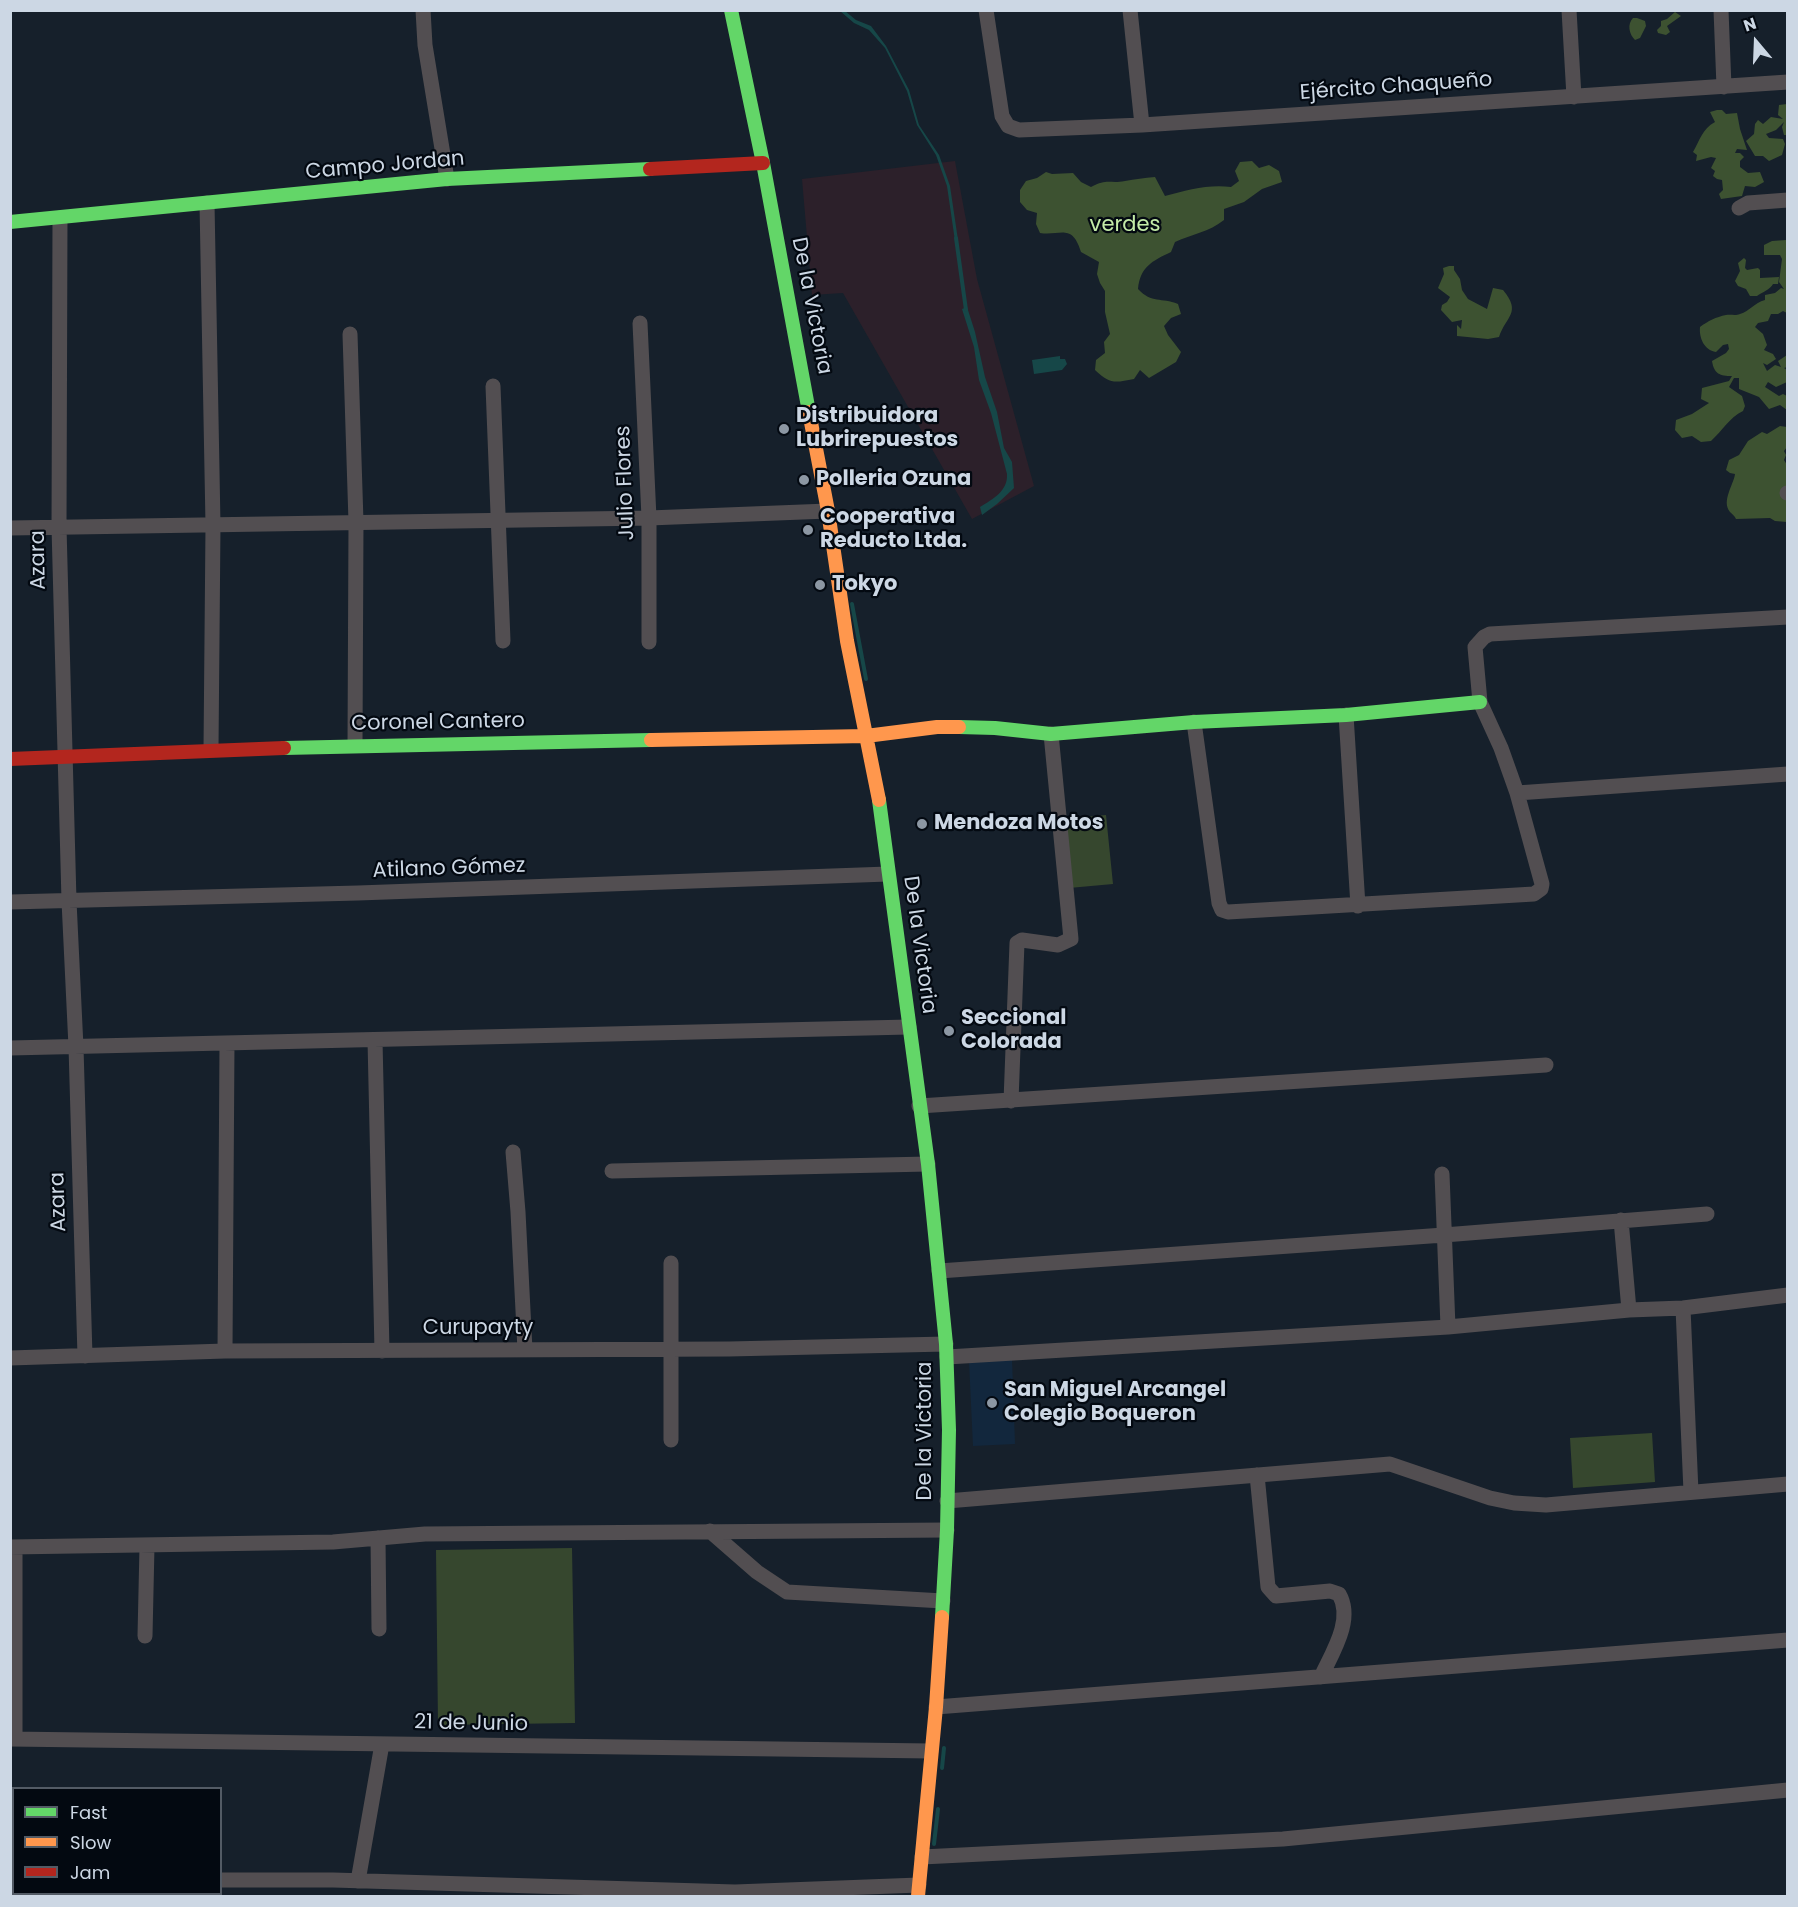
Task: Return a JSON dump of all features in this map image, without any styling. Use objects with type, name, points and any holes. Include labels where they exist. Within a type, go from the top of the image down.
[{"type":"street","points":[[423,10],[425,45],[447,179]]},
{"type":"street","name":"De la Victoria","points":[[731,10],[763,163],[828,511],[847,641],[877,783],[928,1164],[939,1271],[946,1351],[949,1430],[947,1530],[936,1707],[919,1891]]},
{"type":"street","name":"Ejército Chaqueño","points":[[986,10],[1002,116],[1008,126],[1018,130],[1142,125],[1788,82]]},
{"type":"street","points":[[1130,10],[1142,125]]},
{"type":"street","points":[[1569,10],[1574,97]]},
{"type":"street","points":[[1721,10],[1724,87]]},
{"type":"street","name":"Campo Jordan","points":[[10,222],[447,179],[487,179],[763,163]]},
{"type":"street","points":[[1739,208],[1748,203],[1788,200]]},
{"type":"street","points":[[207,203],[213,525],[211,749]]},
{"type":"street","name":"Azara","points":[[60,218],[59,527],[64,757],[76,1047],[85,1356]]},
{"type":"street","name":"Julio Flores","points":[[640,323],[649,518],[649,642]]},
{"type":"street","points":[[350,334],[356,522],[355,745]]},
{"type":"street","points":[[493,386],[500,519],[502,641]]},
{"type":"street","points":[[10,528],[649,518],[828,511]]},
{"type":"street","points":[[1194,722],[1219,903],[1222,910],[1228,912],[1358,906],[1534,894],[1538,892],[1542,884],[1517,793],[1501,748],[1480,702],[1475,647],[1484,637],[1490,634],[1788,617]]},
{"type":"street","name":"Coronel Cantero","points":[[10,759],[211,749],[355,745],[866,736],[937,727],[994,728],[1051,734],[1194,722],[1346,715],[1480,702]]},
{"type":"street","points":[[1346,715],[1358,906]]},
{"type":"street","points":[[1011,1101],[1017,943],[1022,940],[1058,945],[1071,939],[1051,734]]},
{"type":"street","points":[[1517,793],[1788,774]]},
{"type":"street","name":"Atilano Gómez","points":[[10,902],[358,893],[888,874]]},
{"type":"street","points":[[10,1048],[909,1027]]},
{"type":"street","points":[[375,1040],[382,1351]]},
{"type":"street","points":[[225,1351],[227,1043]]},
{"type":"street","points":[[919,1106],[1546,1065]]},
{"type":"street","points":[[513,1152],[525,1350]]},
{"type":"street","points":[[612,1171],[928,1164]]},
{"type":"street","points":[[1442,1174],[1448,1327]]},
{"type":"street","points":[[939,1271],[1707,1214]]},
{"type":"street","points":[[1621,1220],[1629,1310]]},
{"type":"street","points":[[671,1263],[671,1440]]},
{"type":"street","name":"Curupayty","points":[[10,1358],[225,1351],[672,1349],[946,1351],[1448,1327],[1629,1310],[1683,1308],[1788,1295]]},
{"type":"street","points":[[1683,1308],[1691,1492]]},
{"type":"street","points":[[946,1501],[1390,1464],[1490,1498],[1514,1503],[1546,1505],[1788,1484]]},
{"type":"street","points":[[1257,1475],[1268,1587],[1272,1594],[1276,1596],[1330,1591],[1339,1594],[1344,1602],[1344,1623],[1321,1677]]},
{"type":"street","points":[[13,1739],[13,1547],[333,1542],[425,1534],[947,1530]]},
{"type":"street","points":[[710,1531],[758,1572],[777,1586],[792,1593],[943,1601]]},
{"type":"street","points":[[378,1538],[379,1629]]},
{"type":"street","points":[[145,1636],[147,1546]]},
{"type":"street","points":[[936,1707],[1788,1640]]},
{"type":"street","name":"21 de Junio","points":[[13,1739],[931,1751]]},
{"type":"street","points":[[358,1881],[382,1744]]},
{"type":"street","points":[[922,1857],[1283,1839],[1788,1790]]},
{"type":"street","points":[[222,1880],[358,1881],[735,1892],[919,1891]]},
{"type":"shaded area","points":[[840,11],[845,11],[856,20],[871,26],[886,46],[909,90],[919,125],[939,155],[950,186],[958,240],[955,241],[947,186],[936,155],[917,125],[907,91],[885,48],[869,30],[854,23]]},
{"type":"shaded area","points":[[955,161],[977,279],[1034,486],[972,519],[843,293],[812,295],[802,179]]},
{"type":"shaded area","points":[[967,307],[985,377],[997,412],[1004,448],[1012,462],[1014,488],[982,515],[980,507],[995,498],[1002,490],[1007,474],[991,413],[979,380],[974,347],[962,309]]},
{"type":"shaded area","points":[[1060,356],[1060,359],[1065,359],[1067,364],[1062,370],[1034,374],[1032,360]]},
{"type":"shaded area","points":[[1106,815],[1113,884],[1069,888],[1063,819]]},
{"type":"shaded area","name":"San Miguel Arcangel Colegio Boqueron","points":[[1012,1359],[1015,1444],[973,1446],[969,1361]]},
{"type":"shaded area","points":[[1652,1433],[1655,1482],[1573,1488],[1570,1438]]},
{"type":"shaded area","points":[[572,1548],[575,1723],[438,1725],[436,1550]]},
{"type":"green space","points":[[1675,12],[1681,16],[1667,26],[1670,32],[1666,35],[1658,33],[1661,21]]},
{"type":"green space","points":[[1633,18],[1645,21],[1646,26],[1640,38],[1635,40],[1630,29]]},
{"type":"green space","points":[[1787,104],[1787,135],[1784,135],[1782,127],[1784,122],[1776,130],[1766,134],[1769,138],[1783,139],[1785,144],[1782,155],[1769,161],[1763,156],[1755,156],[1746,141],[1754,134],[1755,124],[1758,120],[1763,124],[1771,117],[1783,119],[1778,115],[1779,105]]},
{"type":"green space","points":[[1722,110],[1726,114],[1737,113],[1747,150],[1737,149],[1735,153],[1740,153],[1744,157],[1740,161],[1740,167],[1748,173],[1760,172],[1764,182],[1755,187],[1745,186],[1742,196],[1721,199],[1719,194],[1723,190],[1722,180],[1713,176],[1715,171],[1711,168],[1716,158],[1696,161],[1697,155],[1693,152],[1704,131],[1715,122],[1710,112]]},
{"type":"green space","name":"verdes","points":[[1252,161],[1259,168],[1269,165],[1279,171],[1282,182],[1262,189],[1244,202],[1224,209],[1224,220],[1175,242],[1171,252],[1153,262],[1141,275],[1138,289],[1143,294],[1178,304],[1181,314],[1171,318],[1164,326],[1181,352],[1176,362],[1149,378],[1140,370],[1134,379],[1117,382],[1105,378],[1095,370],[1096,360],[1105,353],[1104,342],[1110,334],[1105,312],[1105,291],[1097,274],[1099,262],[1081,252],[1078,243],[1070,234],[1040,233],[1036,224],[1037,213],[1027,210],[1020,202],[1020,190],[1026,181],[1046,172],[1073,173],[1081,182],[1091,187],[1105,182],[1155,177],[1165,196],[1206,187],[1231,187],[1239,181],[1235,171],[1240,162]]},
{"type":"green space","points":[[1786,240],[1787,313],[1783,311],[1771,314],[1768,321],[1758,323],[1755,327],[1763,334],[1767,345],[1764,350],[1773,354],[1776,359],[1767,365],[1763,363],[1767,371],[1775,365],[1781,367],[1778,361],[1787,355],[1787,367],[1784,368],[1787,370],[1787,382],[1776,387],[1768,382],[1765,387],[1779,396],[1783,394],[1787,396],[1787,410],[1780,405],[1769,409],[1759,397],[1739,389],[1739,378],[1734,378],[1729,387],[1742,396],[1745,406],[1743,411],[1711,441],[1701,442],[1692,436],[1682,438],[1675,430],[1676,420],[1692,414],[1709,403],[1701,399],[1702,388],[1729,381],[1732,376],[1718,373],[1712,361],[1726,353],[1729,349],[1728,344],[1723,345],[1716,352],[1708,349],[1701,339],[1700,327],[1719,317],[1743,313],[1765,300],[1765,295],[1775,293],[1781,288],[1784,289],[1779,282],[1782,259],[1780,255],[1764,255],[1764,245],[1772,241]]},
{"type":"green space","points":[[1744,258],[1747,270],[1758,268],[1760,278],[1779,277],[1778,284],[1773,284],[1757,296],[1750,296],[1746,289],[1738,286],[1735,281],[1740,271],[1738,263]]},
{"type":"green space","points":[[1454,266],[1462,290],[1468,299],[1487,309],[1493,288],[1503,290],[1509,298],[1511,314],[1499,337],[1488,339],[1457,336],[1457,325],[1461,329],[1462,320],[1452,322],[1441,310],[1442,305],[1450,297],[1438,288],[1444,274],[1443,268]]},
{"type":"green space","points":[[1780,426],[1787,427],[1787,447],[1784,451],[1786,455],[1784,460],[1787,465],[1787,522],[1770,518],[1736,519],[1727,503],[1735,474],[1726,470],[1729,460],[1739,455],[1748,441],[1762,432],[1767,434]]},
{"type":"waterway","points":[[956,238],[966,310]]},
{"type":"waterway","points":[[852,604],[866,679]]},
{"type":"waterway","points":[[942,1768],[944,1748]]},
{"type":"waterway","points":[[934,1844],[938,1809]]},
{"type":"traffic: fast","points":[[731,10],[763,163],[809,412]]},
{"type":"traffic: fast","points":[[10,222],[447,179],[650,169]]},
{"type":"traffic: fast","points":[[959,727],[1051,734],[1194,722],[1346,715],[1480,702]]},
{"type":"traffic: fast","points":[[284,748],[651,740]]},
{"type":"traffic: fast","points":[[879,800],[928,1164],[946,1344],[949,1430],[942,1617]]},
{"type":"traffic: slow","points":[[809,412],[828,511],[847,641],[879,800]]},
{"type":"traffic: slow","points":[[651,740],[866,736],[937,727],[959,727]]},
{"type":"traffic: slow","points":[[918,1896],[942,1617]]},
{"type":"traffic: jam","points":[[650,169],[763,163]]},
{"type":"traffic: jam","points":[[10,759],[284,748]]},
{"type":"place","name":"Distribuidora Lubrirepuestos","points":[[784,429]]},
{"type":"place","name":"Polleria Ozuna","points":[[804,480]]},
{"type":"place","name":"Cooperativa Reducto Ltda.","points":[[808,530]]},
{"type":"place","name":"Tokyo","points":[[820,585]]},
{"type":"place","name":"Mendoza Motos","points":[[922,824]]},
{"type":"place","name":"Seccional Colorada","points":[[949,1031]]},
{"type":"place","name":"San Miguel Arcangel Colegio Boqueron","points":[[992,1403]]}]
